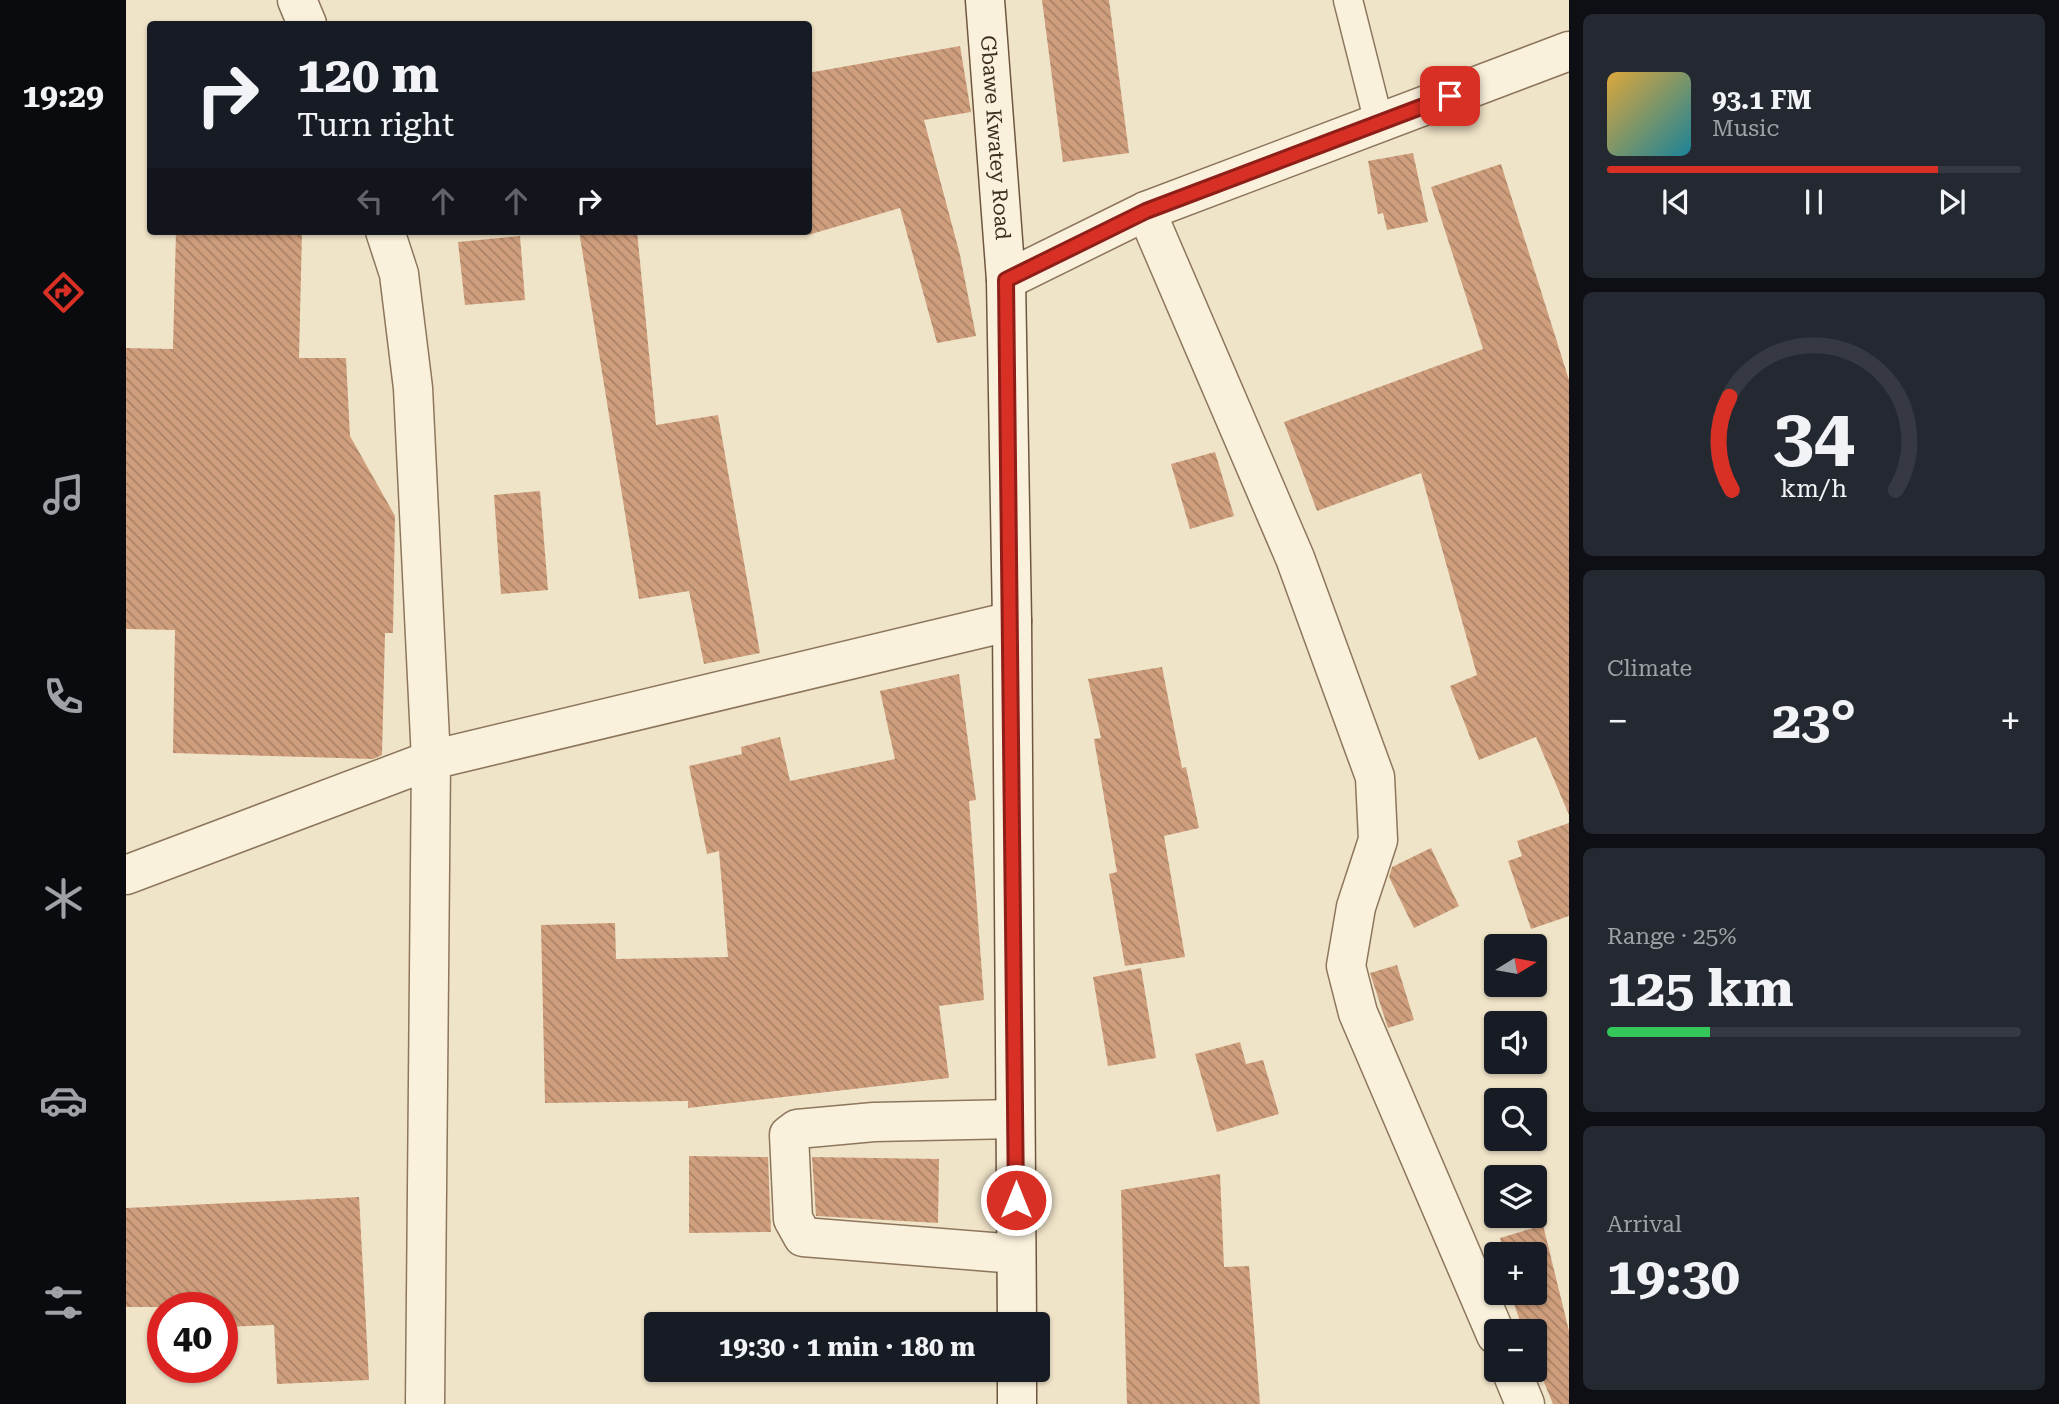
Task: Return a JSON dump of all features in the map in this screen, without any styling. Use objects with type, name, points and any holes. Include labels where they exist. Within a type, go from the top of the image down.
[{"type":"street","points":[[297,0],[306,21]]},
{"type":"street","name":"Gbawe Kwatey Road","points":[[985,0],[1006,280],[1012,621],[1017,1312]]},
{"type":"street","points":[[1006,280],[1146,211],[1569,51]]},
{"type":"street","points":[[1146,211],[1295,558],[1375,777],[1378,840],[1356,907],[1346,966],[1358,1013],[1489,1319]]},
{"type":"street","points":[[386,235],[399,274],[412,388],[432,760],[425,1404]]},
{"type":"street","points":[[126,875],[432,760],[1012,621]]},
{"type":"street","points":[[1015,1119],[874,1122],[797,1129],[789,1135],[793,1219],[803,1237],[1016,1254]]},
{"type":"street","points":[[1017,1382],[1017,1404]]},
{"type":"street","points":[[1516,1382],[1525,1404]]},
{"type":"lane","points":[[1348,0],[1379,123]]},
{"type":"building","points":[[1042,0],[1109,0],[1129,153],[1063,162]]},
{"type":"building","points":[[960,46],[971,112],[924,120],[960,255],[976,336],[937,343],[900,208],[812,234],[812,72]]},
{"type":"building","points":[[1413,153],[1428,222],[1387,230],[1383,213],[1378,214],[1368,161]]},
{"type":"building","points":[[1501,164],[1569,380],[1569,815],[1536,737],[1479,760],[1450,686],[1477,675],[1421,473],[1317,511],[1284,422],[1483,349],[1431,187]]},
{"type":"building","points":[[176,235],[302,235],[299,358],[346,358],[350,436],[395,516],[393,633],[385,633],[382,755],[373,759],[173,753],[175,630],[126,629],[126,348],[173,349]]},
{"type":"building","points":[[580,235],[637,235],[656,425],[718,415],[760,653],[704,664],[689,591],[639,599]]},
{"type":"building","points":[[520,236],[525,300],[465,305],[458,242]]},
{"type":"building","points":[[1215,452],[1234,516],[1190,529],[1171,464]]},
{"type":"building","points":[[540,491],[548,590],[501,594],[494,495]]},
{"type":"building","points":[[1162,667],[1182,768],[1186,767],[1199,828],[1164,836],[1185,957],[1125,966],[1109,874],[1117,872],[1094,739],[1101,738],[1088,679]]},
{"type":"building","points":[[959,674],[976,800],[969,801],[984,1000],[939,1006],[949,1078],[688,1108],[688,1101],[545,1103],[541,925],[615,923],[616,959],[728,957],[719,851],[707,854],[689,766],[742,754],[741,747],[780,737],[790,781],[895,759],[880,691]]},
{"type":"building","points":[[1569,823],[1569,916],[1531,929],[1508,861],[1522,856],[1517,841]]},
{"type":"building","points":[[1431,848],[1459,906],[1414,928],[1389,877],[1392,867]]},
{"type":"building","points":[[1397,965],[1414,1020],[1388,1028],[1370,973]]},
{"type":"building","points":[[1141,968],[1156,1058],[1108,1066],[1093,977]]},
{"type":"building","points":[[1240,1042],[1246,1064],[1263,1060],[1279,1114],[1217,1132],[1195,1054]]},
{"type":"building","points":[[689,1156],[768,1157],[771,1232],[689,1233]]},
{"type":"building","points":[[812,1157],[939,1159],[938,1223],[816,1216]]},
{"type":"building","points":[[1220,1174],[1224,1267],[1249,1266],[1260,1404],[1127,1404],[1121,1190]]},
{"type":"building","points":[[359,1197],[369,1380],[277,1384],[274,1325],[238,1326],[238,1292],[147,1292],[147,1307],[126,1307],[126,1208]]},
{"type":"building","points":[[1533,1228],[1544,1228],[1569,1331],[1569,1404],[1553,1404],[1544,1382],[1547,1382],[1547,1319],[1519,1319],[1514,1305],[1547,1305],[1547,1242],[1501,1242],[1500,1238]]},
{"type":"route","points":[[1016,1200],[1012,621],[1006,280],[1146,211],[1450,96]]}]
